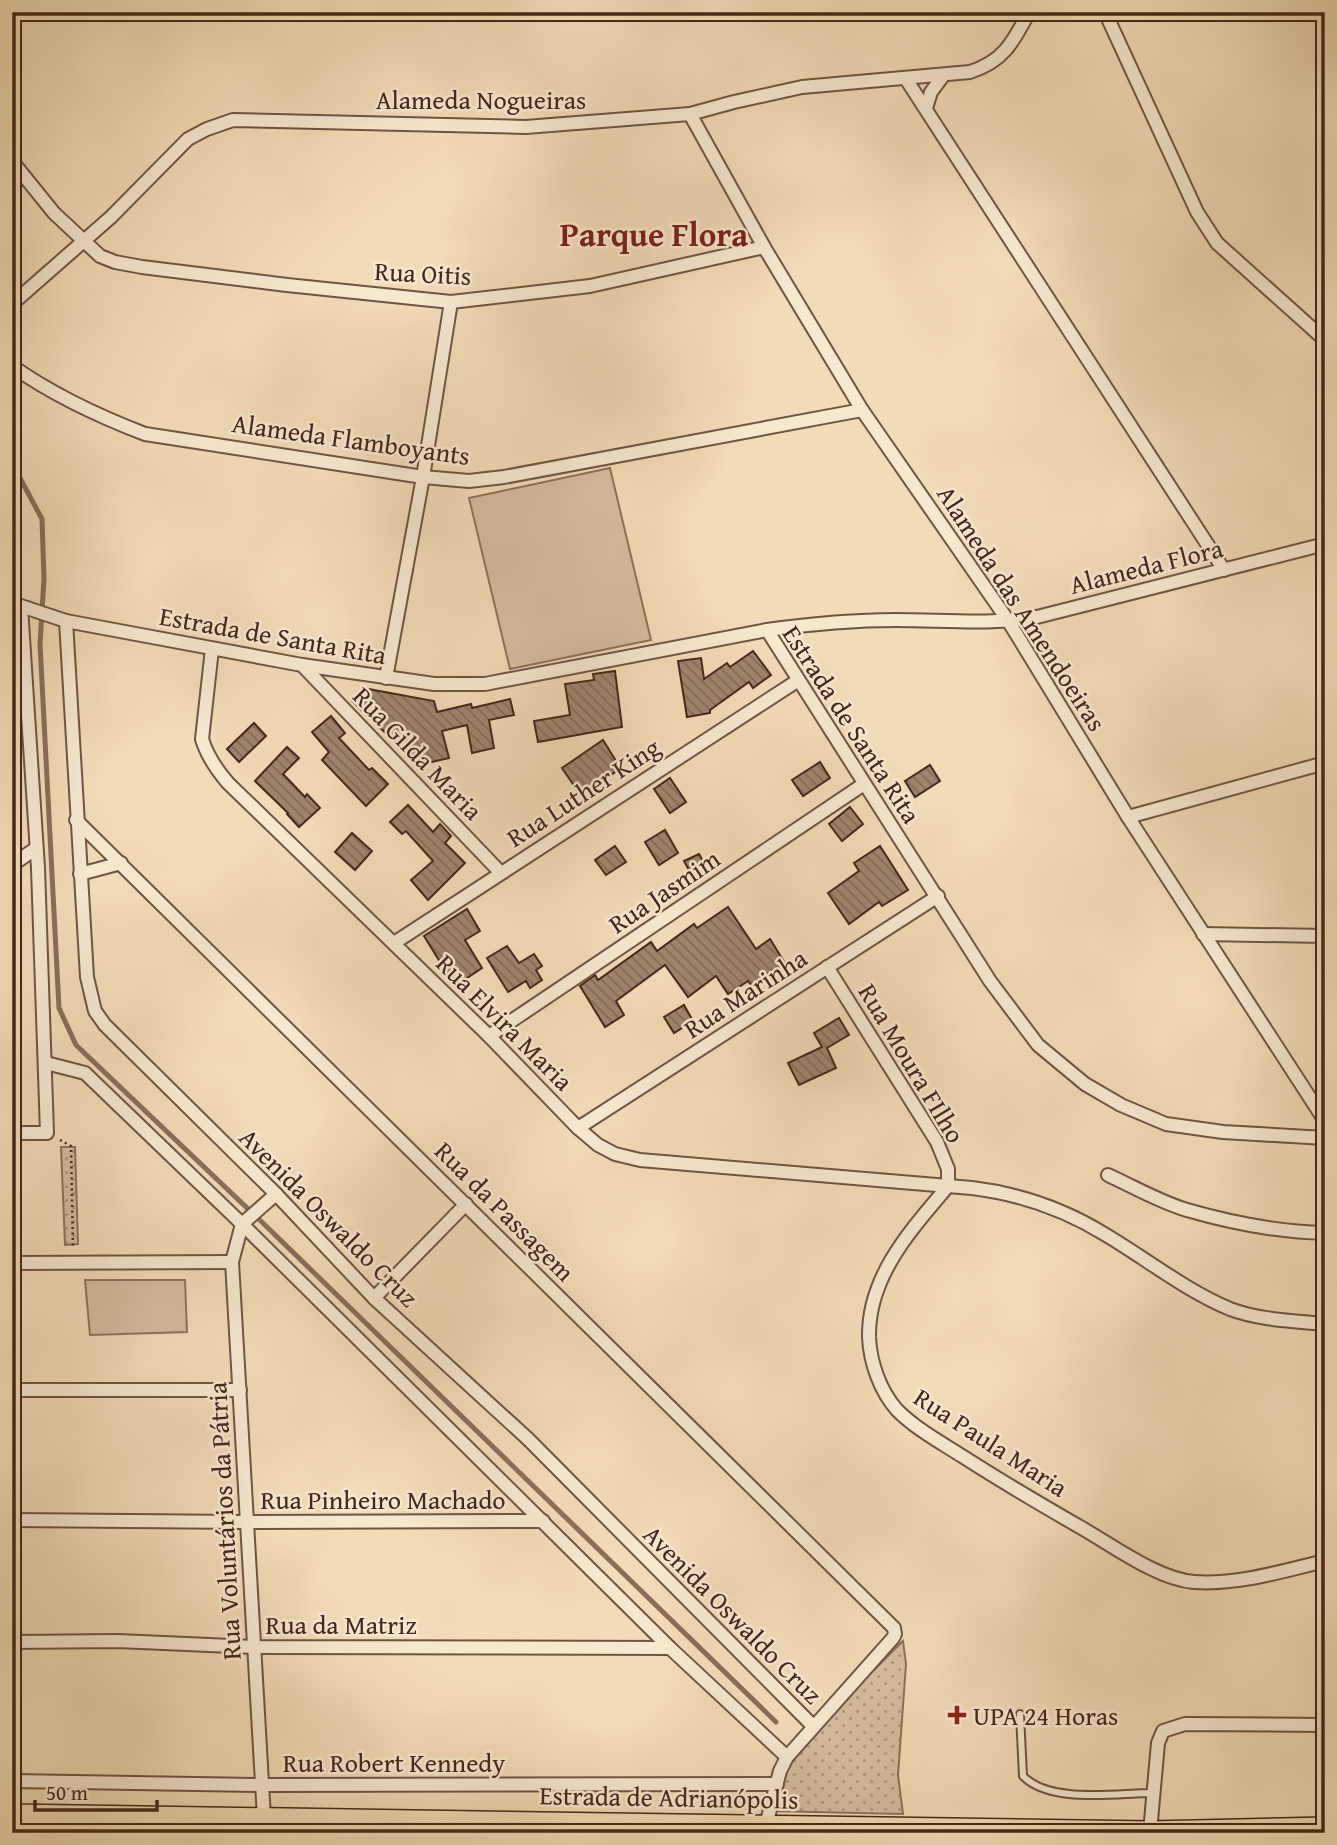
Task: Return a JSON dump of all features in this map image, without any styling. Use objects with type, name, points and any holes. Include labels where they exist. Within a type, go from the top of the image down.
[{"type":"main road","name":"Estrada de Adrianópolis","points":[[12,1815],[179,1825],[264,1818],[375,1826],[1150,1832],[1314,1830]]},
{"type":"street","name":"Alameda Nogueiras","points":[[12,304],[83,243],[188,139],[233,120],[526,127],[691,114],[784,90],[970,72],[995,61],[1014,39],[1029,12]]},
{"type":"street","points":[[1105,12],[1197,212],[1217,243],[1325,340]]},
{"type":"street","points":[[926,108],[931,92],[943,76]]},
{"type":"street","points":[[905,79],[1224,570]]},
{"type":"street","name":"Alameda das Amendoeiras","points":[[691,114],[764,247],[862,410],[1009,622],[1128,817],[1325,1121]]},
{"type":"street","name":"Rua Oitis","points":[[12,161],[54,213],[83,243],[100,256],[142,267],[287,285],[451,302],[590,286],[764,247]]},
{"type":"street","points":[[386,678],[423,477],[451,302]]},
{"type":"street","name":"Alameda Flamboyants","points":[[12,366],[71,402],[145,434],[423,477],[469,481],[503,477],[862,410]]},
{"type":"street","name":"Alameda Flora","points":[[767,630],[851,621],[1009,622],[1325,544]]},
{"type":"street","points":[[12,1133],[47,1133],[50,1063],[21,606]]},
{"type":"street","name":"Estrada de Santa Rita","points":[[21,606],[60,619],[212,649],[434,684],[485,684],[767,630],[990,981],[1038,1045],[1085,1084],[1121,1105],[1166,1124],[1223,1132],[1325,1138]]},
{"type":"street","name":"Avenida Oswaldo Cruz","points":[[60,619],[87,977],[95,1011],[105,1025],[275,1194],[374,1298],[528,1439],[810,1730]]},
{"type":"street","name":"Rua Elvira Maria","points":[[212,649],[202,739],[210,759],[228,783],[489,1036],[578,1128],[607,1150],[640,1160],[948,1186]]},
{"type":"street","name":"Rua Gilda Maria","points":[[302,665],[500,872]]},
{"type":"street","name":"Rua Luther King","points":[[394,943],[797,681]]},
{"type":"street","points":[[1128,817],[1325,763]]},
{"type":"street","name":"Rua Jasmim","points":[[489,1036],[864,784]]},
{"type":"street","name":"Rua da Passagem","points":[[76,820],[890,1622],[895,1632],[893,1638],[810,1730]]},
{"type":"street","points":[[12,865],[35,849]]},
{"type":"street","points":[[80,874],[121,863]]},
{"type":"street","name":"Rua Marinha","points":[[578,1128],[938,897]]},
{"type":"street","points":[[1203,934],[1325,936]]},
{"type":"street","name":"Rua Moura FIlho","points":[[827,967],[937,1142],[948,1170],[948,1186]]},
{"type":"street","points":[[50,1063],[85,1073],[245,1221],[670,1648],[790,1753]]},
{"type":"street","points":[[1108,1175],[1186,1209],[1264,1227],[1325,1233]]},
{"type":"street","points":[[948,1186],[1002,1191],[1059,1210],[1105,1235],[1202,1296],[1234,1310],[1267,1318],[1325,1324]]},
{"type":"street","name":"Rua Paula Maria","points":[[948,1186],[903,1241],[883,1276],[871,1306],[869,1339],[877,1379],[896,1409],[922,1431],[1011,1488],[1158,1571],[1192,1582],[1224,1581],[1275,1573],[1325,1560]]},
{"type":"street","points":[[245,1221],[275,1194]]},
{"type":"street","points":[[374,1298],[466,1204]]},
{"type":"street","name":"Rua Voluntários da Pátria","points":[[245,1221],[232,1262],[264,1818]]},
{"type":"street","points":[[12,1263],[232,1262]]},
{"type":"street","points":[[12,1390],[240,1390]]},
{"type":"street","name":"Rua Pinheiro Machado","points":[[12,1520],[543,1521]]},
{"type":"street","name":"Rua da Matriz","points":[[12,1642],[118,1641],[254,1647],[670,1648]]},
{"type":"street","points":[[1150,1832],[1158,1743],[1163,1731],[1185,1724],[1325,1725]]},
{"type":"street","points":[[764,1830],[777,1784],[790,1753],[810,1730]]},
{"type":"street","name":"Rua Robert Kennedy","points":[[12,1781],[263,1785],[777,1784]]},
{"type":"lane","points":[[1020,1714],[1023,1776],[1032,1785],[1048,1792],[1071,1794],[1154,1793]]},
{"type":"path","points":[[47,1133],[71,1146],[74,1262]]},
{"type":"shaded area","points":[[610,468],[651,640],[510,669],[469,498]]},
{"type":"shaded area","points":[[61,1147],[75,1147],[78,1244],[65,1245]]},
{"type":"shaded area","points":[[85,1280],[185,1280],[187,1332],[90,1335]]},
{"type":"shaded area","points":[[903,1641],[906,1664],[898,1775],[903,1814],[770,1811],[787,1757]]},
{"type":"building","points":[[753,651],[771,675],[753,688],[749,682],[710,710],[710,713],[687,717],[678,661],[701,658],[704,679],[727,663],[730,667]]},
{"type":"building","points":[[615,671],[622,727],[538,742],[534,721],[570,715],[565,684],[594,680],[593,674]]},
{"type":"building","points":[[363,688],[434,701],[437,712],[471,704],[472,708],[510,699],[514,715],[489,720],[494,748],[472,753],[467,725],[442,731],[449,758],[419,765],[352,701]]},
{"type":"building","points":[[331,716],[345,733],[339,738],[369,770],[372,768],[388,784],[366,806],[322,760],[329,752],[312,732]]},
{"type":"building","points":[[254,723],[266,736],[239,762],[227,749]]},
{"type":"building","points":[[603,740],[621,769],[579,793],[562,768]]},
{"type":"building","points":[[287,747],[299,758],[283,774],[320,808],[299,827],[255,781]]},
{"type":"building","points":[[820,762],[830,778],[803,796],[792,780]]},
{"type":"building","points":[[930,765],[940,781],[915,797],[905,781]]},
{"type":"building","points":[[670,778],[686,802],[670,813],[654,789]]},
{"type":"building","points":[[408,805],[433,832],[440,824],[451,836],[445,843],[465,863],[428,900],[411,880],[433,861],[406,831],[402,834],[390,822]]},
{"type":"building","points":[[850,807],[863,824],[842,841],[829,824]]},
{"type":"building","points":[[665,830],[678,853],[659,865],[645,842]]},
{"type":"building","points":[[352,833],[372,851],[355,870],[335,852]]},
{"type":"building","points":[[615,846],[626,862],[606,875],[595,860]]},
{"type":"building","points":[[880,846],[908,890],[882,906],[879,902],[849,924],[828,893],[859,871],[854,863]]},
{"type":"building","points":[[699,854],[708,870],[693,878],[684,861]]},
{"type":"building","points":[[728,907],[756,949],[770,939],[786,965],[774,972],[773,970],[751,985],[748,981],[728,994],[716,976],[688,997],[665,965],[616,1001],[624,1015],[605,1027],[580,986],[595,975],[598,980],[651,942],[657,951],[694,924],[697,928]]},
{"type":"building","points":[[467,909],[480,931],[465,940],[482,968],[455,986],[424,936]]},
{"type":"building","points":[[507,946],[519,963],[534,954],[542,966],[536,970],[542,980],[530,988],[526,981],[508,992],[487,958]]},
{"type":"building","points":[[684,1005],[693,1021],[674,1033],[664,1017]]},
{"type":"building","points":[[839,1018],[849,1035],[827,1048],[836,1068],[799,1085],[788,1063],[822,1047],[814,1033]]},
{"type":"waterway","points":[[12,463],[42,519],[44,579],[40,644],[59,1008],[76,1045],[776,1722]]},
{"type":"place","name":"UPA 24 Horas","points":[[957,1715]]},
{"type":"district","name":"Parque Flora","points":[[654,234]]}]
